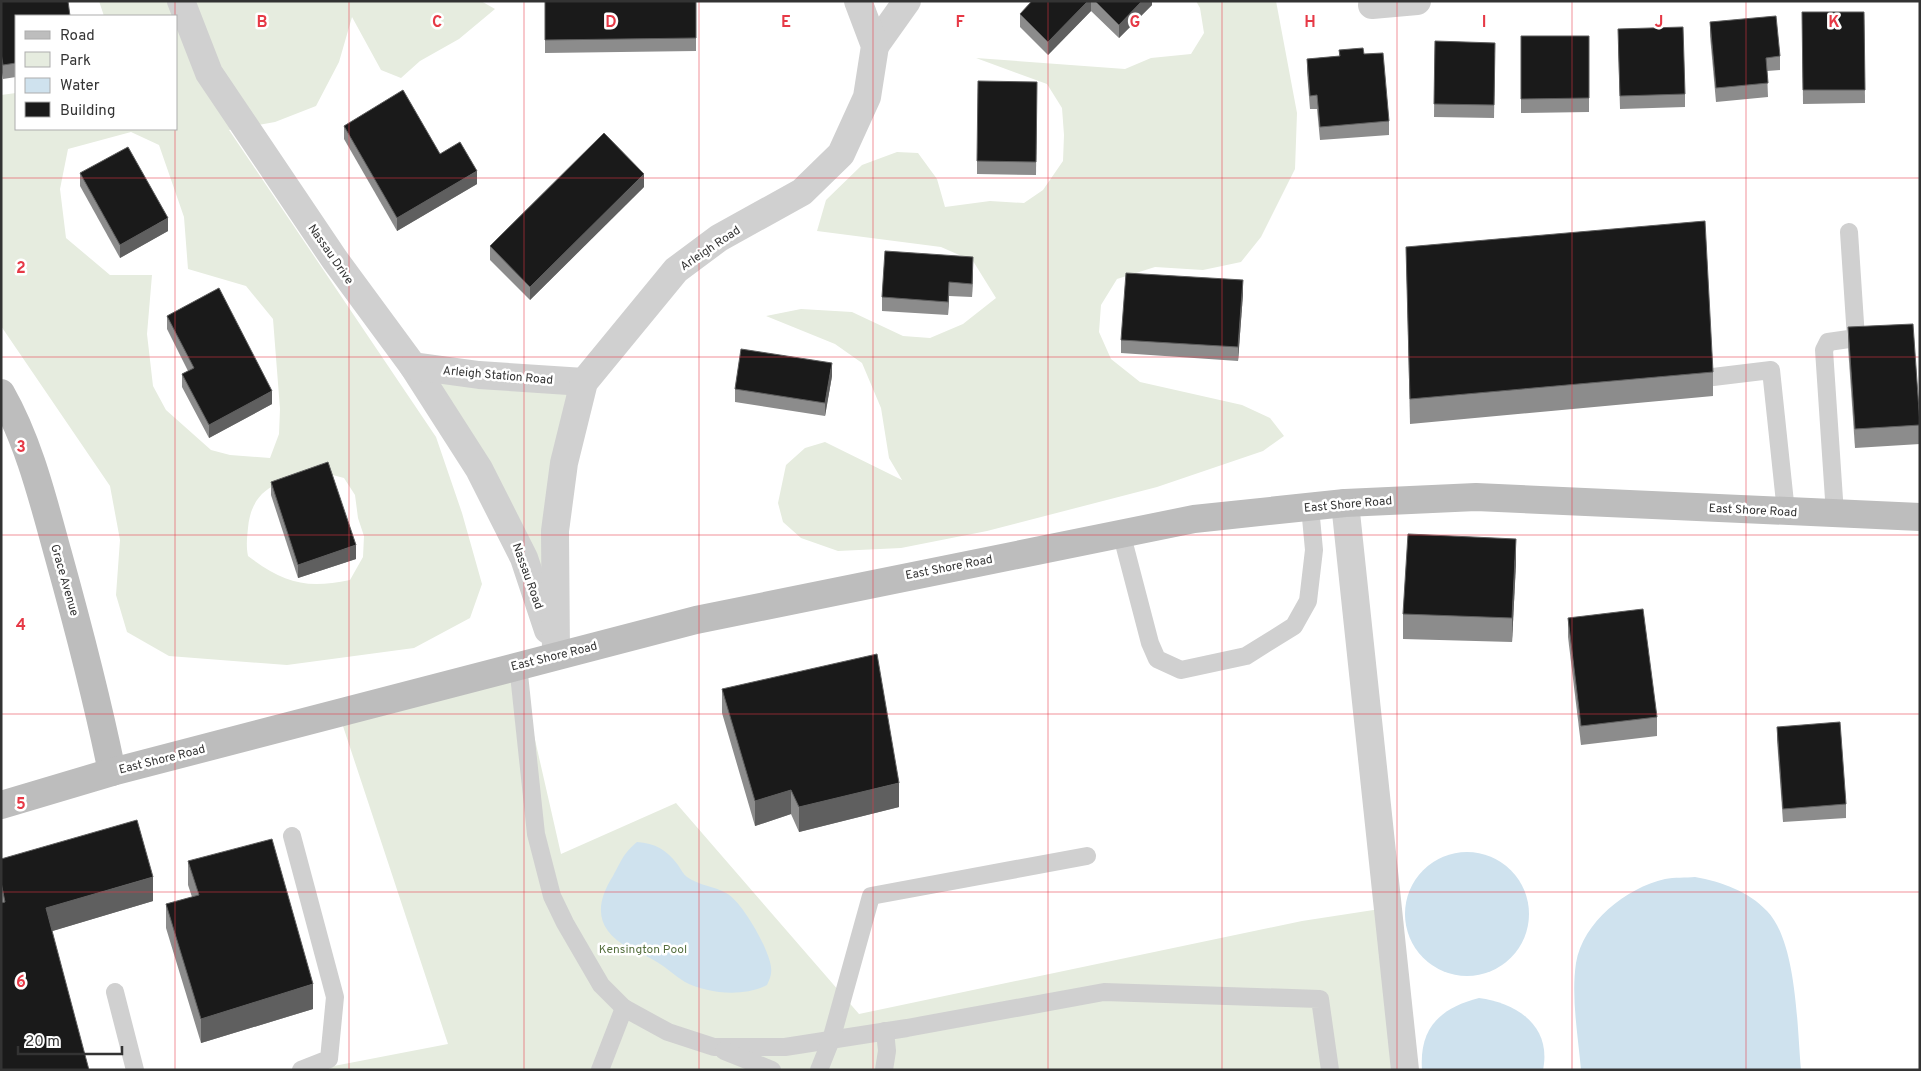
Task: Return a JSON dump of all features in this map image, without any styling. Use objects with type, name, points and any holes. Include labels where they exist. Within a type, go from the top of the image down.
[{"type":"main road","name":"Grace Avenue","points":[[1,393],[22,439],[42,498],[90,668],[112,772]]},
{"type":"main road","name":"East Shore Road","points":[[1,805],[112,772],[289,727],[556,655],[755,607],[1121,532],[1194,519],[1346,503],[1476,497],[1920,517]]},
{"type":"street","name":"Arleigh Road","points":[[874,46],[907,1]]},
{"type":"street","points":[[1372,6],[1417,1]]},
{"type":"street","name":"Nassau Drive","points":[[183,3],[209,73],[335,260],[413,366],[479,469],[494,499]]},
{"type":"street","name":"Arleigh Road","points":[[556,655],[555,531],[564,463],[584,382],[676,270],[719,238],[802,192],[842,154],[867,97],[874,46],[858,3]]},
{"type":"street","name":"Arleigh Station Road","points":[[413,366],[479,374],[584,382]]},
{"type":"street","name":"Nassau Road","points":[[494,499],[524,558],[556,655]]},
{"type":"street","points":[[1346,503],[1405,1070]]},
{"type":"lane","points":[[1835,514],[1824,350],[1828,342],[1856,338],[1849,232]]},
{"type":"lane","points":[[1712,377],[1771,370],[1786,512]]},
{"type":"lane","points":[[1121,532],[1150,643],[1158,659],[1181,670],[1246,656],[1294,626],[1308,602],[1314,550],[1310,506]]},
{"type":"lane","points":[[518,665],[536,834],[542,862],[552,896],[601,985],[624,1008],[668,1032],[714,1047],[772,1070]]},
{"type":"lane","points":[[292,836],[335,996],[329,1059],[301,1070]]},
{"type":"lane","points":[[819,1070],[831,1040],[871,896],[1087,856]]},
{"type":"lane","points":[[115,992],[135,1070]]},
{"type":"lane","points":[[714,1047],[785,1047],[1104,992],[1320,999],[1330,1070]]},
{"type":"lane","points":[[600,1070],[624,1008]]},
{"type":"lane","points":[[884,1070],[887,1050],[886,1031]]},
{"type":"green space","points":[[99,1],[481,1],[495,9],[459,39],[420,61],[401,78],[381,70],[352,17],[339,62],[316,106],[275,122],[229,130],[436,437],[462,513],[482,584],[470,618],[414,648],[287,665],[169,656],[127,632],[116,595],[120,540],[110,486],[1,326],[1,95],[15,93],[15,130],[178,130],[178,15],[104,15]],"holes":[[[131,132],[159,145],[184,217],[188,269],[246,286],[273,319],[280,409],[279,434],[270,458],[230,455],[211,450],[166,410],[153,386],[147,334],[152,275],[110,275],[66,238],[60,189],[68,149]],[[321,472],[344,478],[355,495],[358,518],[364,536],[363,557],[350,580],[320,584],[296,582],[284,578],[248,556],[247,539],[251,513],[263,493],[272,486],[283,482]]]},
{"type":"green space","points":[[1196,1],[1276,1],[1297,113],[1295,169],[1261,237],[1241,262],[1203,270],[1155,267],[1117,279],[1101,305],[1099,332],[1111,359],[1140,382],[1242,405],[1270,418],[1284,436],[1263,451],[1157,487],[987,531],[901,548],[838,551],[801,538],[783,522],[778,503],[786,465],[805,448],[825,442],[902,480],[889,458],[881,408],[862,363],[835,344],[766,316],[801,309],[852,312],[903,336],[930,338],[963,324],[996,298],[973,261],[941,247],[817,231],[826,200],[862,165],[897,152],[918,153],[937,179],[945,207],[990,201],[1024,203],[1043,190],[1063,161],[1062,108],[1047,84],[976,58],[1125,69],[1151,58],[1191,54],[1204,33],[1200,8]]},
{"type":"green space","points":[[413,366],[584,382],[556,655],[524,558]]},
{"type":"green space","name":"Kensington Pool","points":[[518,665],[561,854],[676,803],[859,1014],[1302,921],[1380,909],[1394,1070],[313,1070],[448,1044],[339,714]]},
{"type":"water","points":[[637,842],[649,844],[665,851],[687,877],[726,893],[740,905],[754,926],[769,959],[771,972],[767,985],[748,991],[726,993],[694,986],[681,980],[654,960],[629,948],[610,933],[604,925],[602,916],[603,897],[623,858]]},
{"type":"water","points":[[1467,852],[1491,857],[1511,870],[1524,890],[1529,914],[1524,938],[1511,958],[1491,971],[1467,976],[1443,971],[1423,958],[1410,938],[1405,914],[1410,890],[1423,870],[1443,857]]},
{"type":"water","points":[[1695,877],[1734,888],[1752,898],[1767,911],[1777,925],[1790,964],[1794,986],[1801,1070],[1581,1070],[1574,990],[1576,963],[1580,948],[1587,934],[1608,909],[1636,890],[1665,879]]},
{"type":"water","points":[[1479,998],[1506,1005],[1529,1019],[1537,1029],[1542,1041],[1544,1054],[1543,1070],[1422,1070],[1424,1042],[1428,1031],[1435,1022],[1453,1008]]},
{"type":"building","points":[[1,1],[68,1],[70,15],[15,15],[15,63],[3,65],[1,53]]},
{"type":"building","points":[[545,1],[696,1],[696,38],[545,40]]},
{"type":"building","points":[[1032,1],[1088,1],[1048,42],[1020,14]]},
{"type":"building","points":[[1095,1],[1142,1],[1119,25]]},
{"type":"building","points":[[1802,12],[1864,12],[1865,90],[1803,90]]},
{"type":"building","points":[[1776,16],[1780,56],[1766,58],[1768,83],[1716,88],[1710,22]]},
{"type":"building","points":[[1683,27],[1685,94],[1620,96],[1618,29]]},
{"type":"building","points":[[1521,36],[1589,36],[1589,98],[1521,99]]},
{"type":"building","points":[[1435,41],[1495,43],[1494,105],[1434,104]]},
{"type":"building","points":[[1363,48],[1364,54],[1383,53],[1389,121],[1320,127],[1317,95],[1310,96],[1307,59],[1340,56],[1339,50]]},
{"type":"building","points":[[978,81],[1037,82],[1036,162],[977,161]]},
{"type":"building","points":[[403,90],[440,154],[460,142],[477,171],[397,218],[344,126]]},
{"type":"building","points":[[604,133],[644,174],[530,287],[490,246]]},
{"type":"building","points":[[128,147],[168,218],[120,245],[80,173]]},
{"type":"building","points":[[1705,221],[1713,372],[1410,399],[1406,247]]},
{"type":"building","points":[[885,251],[973,257],[972,284],[949,282],[948,302],[882,297]]},
{"type":"building","points":[[1126,273],[1243,280],[1238,347],[1121,340]]},
{"type":"building","points":[[219,288],[272,391],[209,425],[182,374],[194,368],[167,316]]},
{"type":"building","points":[[1913,324],[1920,425],[1855,429],[1848,327]]},
{"type":"building","points":[[741,349],[832,363],[825,403],[735,389]]},
{"type":"building","points":[[328,462],[356,545],[298,565],[271,482]]},
{"type":"building","points":[[1408,534],[1516,539],[1512,618],[1403,614]]},
{"type":"building","points":[[1643,609],[1657,717],[1581,726],[1568,618]]},
{"type":"building","points":[[877,654],[899,783],[799,807],[791,790],[755,801],[722,689]]},
{"type":"building","points":[[1840,722],[1846,804],[1783,809],[1777,727]]},
{"type":"building","points":[[137,820],[153,877],[46,908],[89,1070],[1,1070],[1,903],[5,902],[1,882],[1,859]]},
{"type":"building","points":[[272,839],[313,984],[201,1019],[166,904],[199,895],[188,861]]}]
